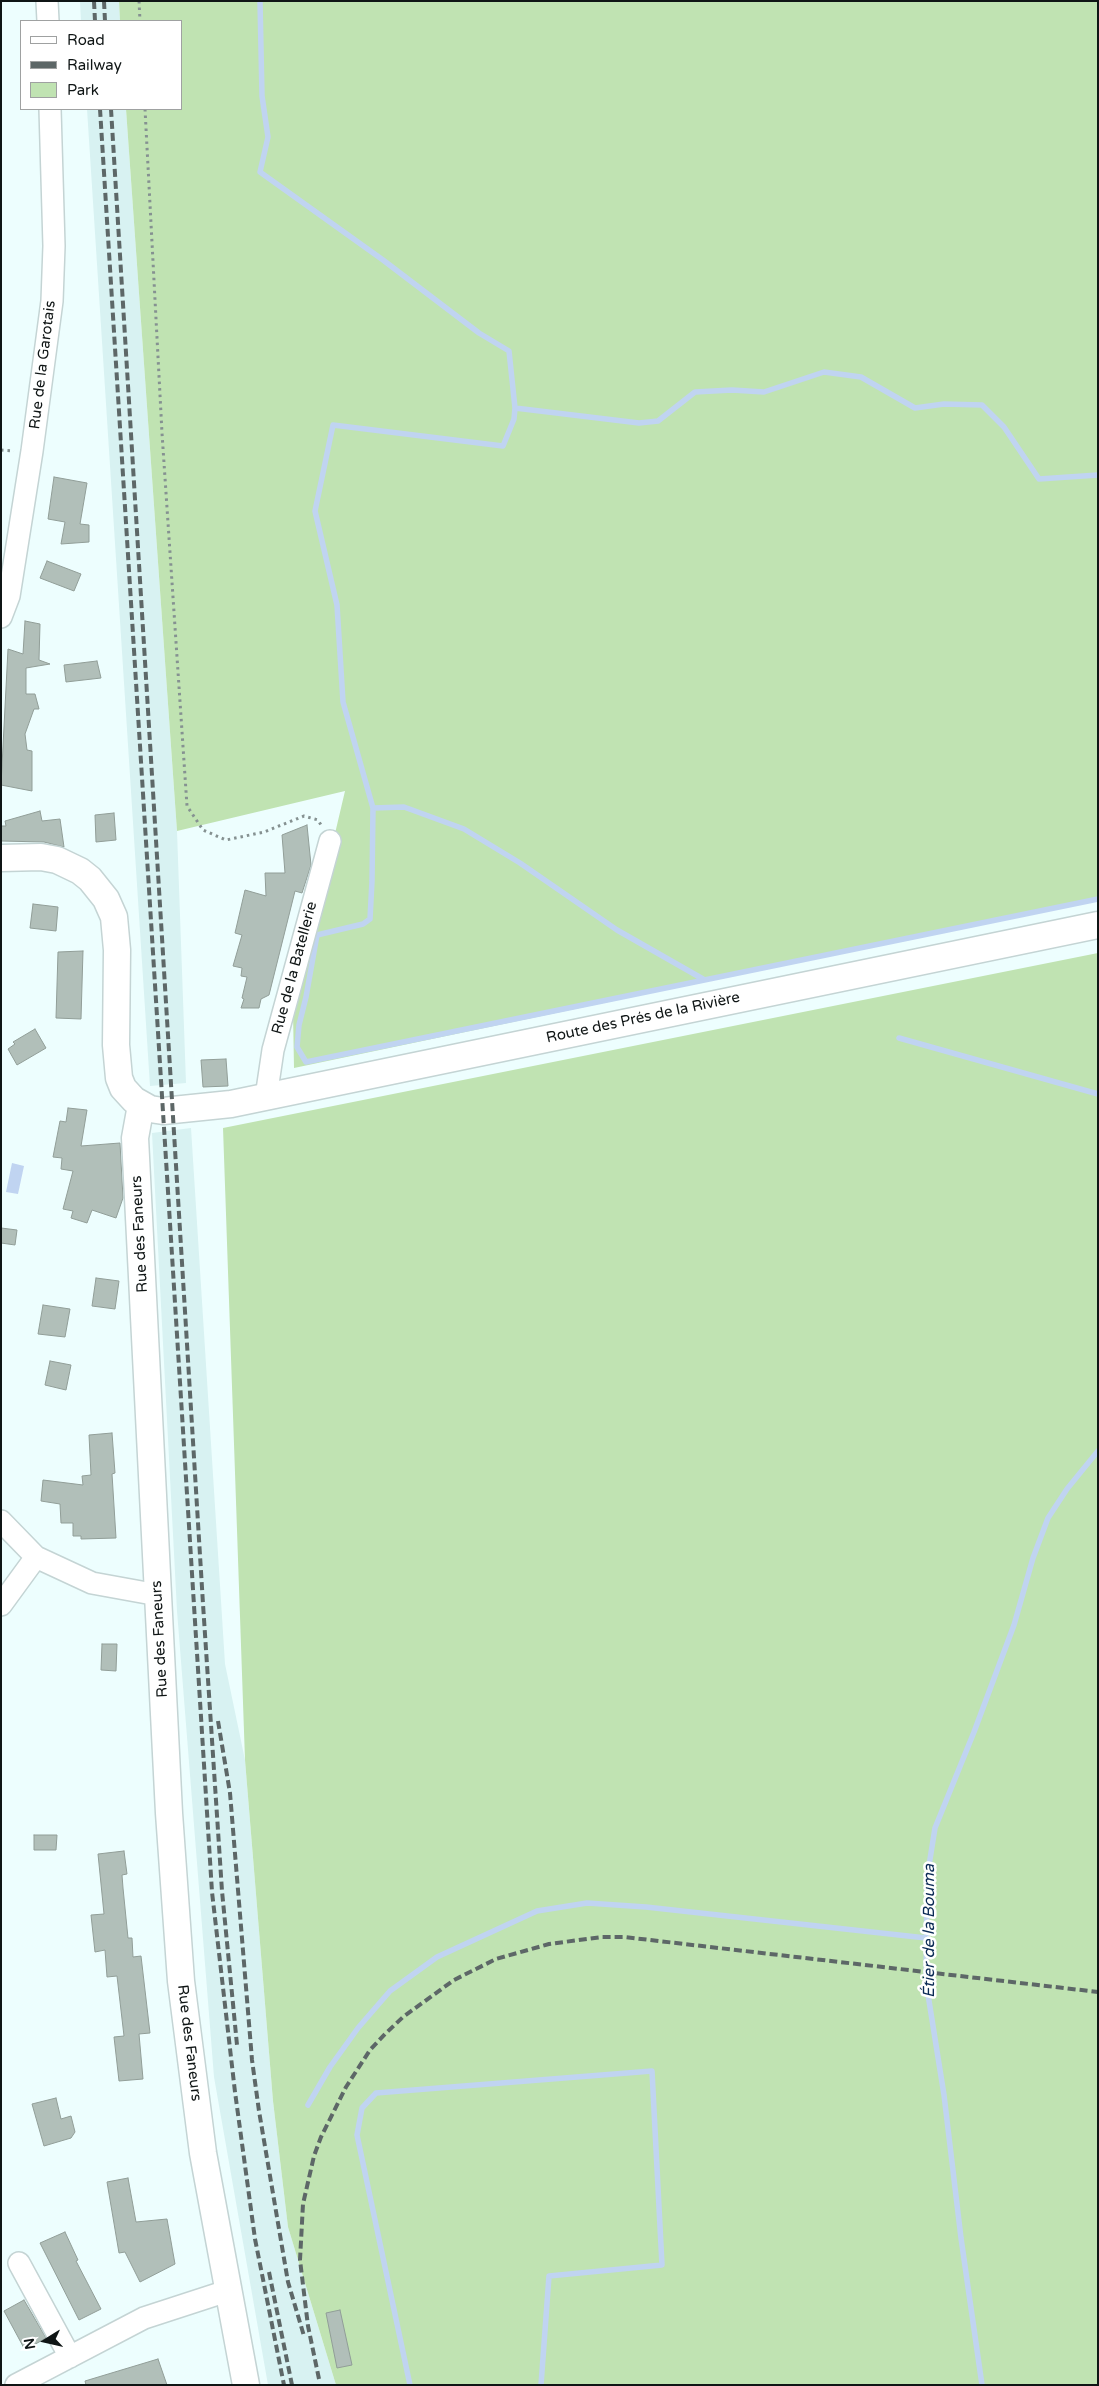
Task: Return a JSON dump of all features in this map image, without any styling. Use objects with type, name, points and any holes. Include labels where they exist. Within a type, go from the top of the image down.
[{"type":"street","points":[[47,1],[48,20]]},
{"type":"street","name":"Rue de la Garotais","points":[[1,617],[8,596],[29,471],[52,301],[54,246],[50,110]]},
{"type":"street","name":"Rue de la Batellerie","points":[[266,1097],[273,1050],[330,841]]},
{"type":"street","points":[[1,858],[41,857],[57,860],[80,871],[90,879],[106,899],[114,917],[117,943],[116,1045],[119,1078],[128,1093],[141,1105]]},
{"type":"street","name":"Route des Prés de la Rivière","points":[[141,1105],[163,1111],[189,1110],[266,1097],[1098,925]]},
{"type":"street","name":"Rue des Faneurs","points":[[141,1105],[135,1138],[169,1813],[181,1981],[203,2153],[227,2291],[246,2385]]},
{"type":"street","points":[[1,1521],[36,1557],[92,1583],[158,1595]]},
{"type":"street","points":[[1,1606],[36,1557]]},
{"type":"street","points":[[19,2263],[70,2357]]},
{"type":"street","points":[[16,2385],[144,2318],[227,2291]]},
{"type":"path","points":[[139,1],[140,20]]},
{"type":"path","points":[[145,110],[162,433],[187,806],[203,830],[226,840],[264,832],[304,816],[318,820],[330,841]]},
{"type":"shaded area","points":[[80,1],[119,1],[120,20],[81,20]]},
{"type":"shaded area","points":[[87,110],[126,110],[177,831],[186,1083],[150,1086]]},
{"type":"shaded area","points":[[191,1128],[225,1664],[245,1760],[273,2101],[288,2227],[336,2385],[268,2385],[214,2077],[177,1611],[152,1133]]},
{"type":"green space","points":[[119,1],[1098,1],[1098,899],[294,1068],[293,1012],[345,791],[177,831],[126,110],[182,110],[182,20],[120,20]]},
{"type":"green space","points":[[1098,953],[1098,2385],[336,2385],[288,2227],[273,2101],[245,1760],[223,1128]]},
{"type":"water","points":[[12,1163],[24,1166],[18,1194],[6,1192]]},
{"type":"building","points":[[54,477],[87,483],[80,524],[89,525],[89,542],[61,544],[65,522],[48,519]]},
{"type":"building","points":[[47,561],[81,574],[74,591],[40,578]]},
{"type":"building","points":[[25,621],[40,624],[39,660],[50,664],[26,668],[26,694],[35,694],[39,709],[34,709],[25,734],[27,750],[32,751],[32,791],[1,785],[8,649],[23,654]]},
{"type":"building","points":[[97,661],[101,678],[66,682],[64,665]]},
{"type":"building","points":[[40,811],[42,821],[60,819],[64,847],[44,842],[1,841],[1,826],[6,826],[5,821]]},
{"type":"building","points":[[114,813],[116,840],[96,842],[95,815]]},
{"type":"building","points":[[307,825],[311,865],[302,893],[295,891],[269,995],[261,999],[259,1008],[241,1008],[247,977],[241,976],[242,968],[233,966],[242,935],[235,933],[245,890],[266,896],[265,873],[285,873],[282,835]]},
{"type":"building","points":[[33,904],[58,907],[56,931],[30,928]]},
{"type":"building","points":[[83,951],[81,1019],[56,1018],[58,952]]},
{"type":"building","points":[[35,1029],[46,1048],[17,1065],[8,1049],[15,1044],[13,1042]]},
{"type":"building","points":[[226,1059],[228,1086],[203,1087],[201,1060]]},
{"type":"building","points":[[68,1108],[87,1110],[81,1146],[120,1143],[123,1198],[116,1218],[92,1210],[87,1223],[71,1218],[73,1211],[63,1209],[73,1171],[61,1169],[62,1158],[53,1157],[60,1121],[66,1122]]},
{"type":"building","points":[[1,1228],[17,1230],[15,1245],[1,1243]]},
{"type":"building","points":[[96,1278],[119,1281],[115,1309],[92,1306]]},
{"type":"building","points":[[43,1305],[70,1309],[65,1337],[38,1334]]},
{"type":"building","points":[[50,1361],[71,1365],[66,1390],[45,1385]]},
{"type":"building","points":[[112,1433],[115,1473],[112,1474],[116,1538],[81,1539],[81,1536],[73,1536],[73,1523],[61,1523],[60,1504],[41,1501],[43,1480],[83,1485],[82,1476],[91,1475],[89,1435]]},
{"type":"building","points":[[102,1644],[117,1644],[116,1671],[101,1670]]},
{"type":"building","points":[[34,1835],[57,1835],[56,1850],[34,1850]]},
{"type":"building","points":[[124,1851],[127,1874],[122,1875],[128,1938],[132,1938],[133,1957],[141,1956],[150,2033],[139,2034],[143,2079],[119,2081],[114,2037],[124,2036],[117,1976],[107,1977],[105,1950],[95,1952],[91,1915],[104,1914],[98,1854]]},
{"type":"building","points":[[56,2098],[61,2119],[71,2116],[75,2132],[71,2138],[44,2146],[32,2104]]},
{"type":"building","points":[[128,2178],[136,2222],[167,2219],[175,2264],[140,2282],[125,2252],[119,2253],[107,2182]]},
{"type":"building","points":[[65,2232],[78,2260],[76,2261],[101,2309],[79,2320],[40,2243]]},
{"type":"building","points":[[24,2300],[46,2338],[25,2350],[4,2311]]},
{"type":"building","points":[[340,2310],[352,2365],[337,2368],[326,2313]]},
{"type":"building","points":[[158,2359],[167,2385],[86,2385],[85,2381]]},
{"type":"waterway","points":[[260,1],[262,96],[268,137],[260,172],[383,260],[479,333],[509,351],[515,408],[514,419],[503,446],[333,425],[315,511],[337,605],[343,702],[373,808],[372,881],[370,919],[363,924],[317,935],[299,1025],[297,1047],[306,1062],[1098,899]]},
{"type":"waterway","points":[[515,408],[639,423],[658,421],[695,392],[732,390],[764,392],[824,372],[861,377],[915,408],[944,404],[982,405],[1004,427],[1039,479],[1098,475]]},
{"type":"waterway","points":[[373,808],[404,807],[464,829],[520,863],[617,930],[703,979]]},
{"type":"waterway","points":[[899,1038],[1098,1094]]},
{"type":"waterway","name":"Étier de la Bouma","points":[[982,2385],[961,2238],[944,2095],[926,1982],[927,1878],[935,1828],[974,1732],[1014,1625],[1033,1558],[1048,1518],[1067,1489],[1098,1451]]},
{"type":"waterway","points":[[308,2105],[330,2067],[358,2028],[390,1991],[437,1957],[537,1911],[587,1903],[646,1907],[926,1938]]},
{"type":"waterway","points":[[410,2385],[357,2135],[362,2108],[376,2093],[652,2071],[662,2265],[549,2276],[541,2385]]},
{"type":"railway","points":[[94,1],[95,20]]},
{"type":"railway","points":[[104,1],[105,20]]},
{"type":"railway","points":[[100,110],[212,1892],[235,2092],[255,2239],[284,2385]]},
{"type":"railway","points":[[111,110],[203,1604],[222,1891],[237,2045]]},
{"type":"railway","points":[[218,1721],[230,1793],[252,2060],[259,2111],[288,2282],[304,2336]]},
{"type":"railway","points":[[319,2379],[308,2326],[300,2260],[303,2204],[314,2156],[321,2137],[346,2087],[370,2050],[385,2034],[403,2017],[454,1980],[496,1959],[549,1944],[602,1937],[624,1937],[1098,1992]]},
{"type":"railway","points":[[269,2272],[292,2385]]}]
